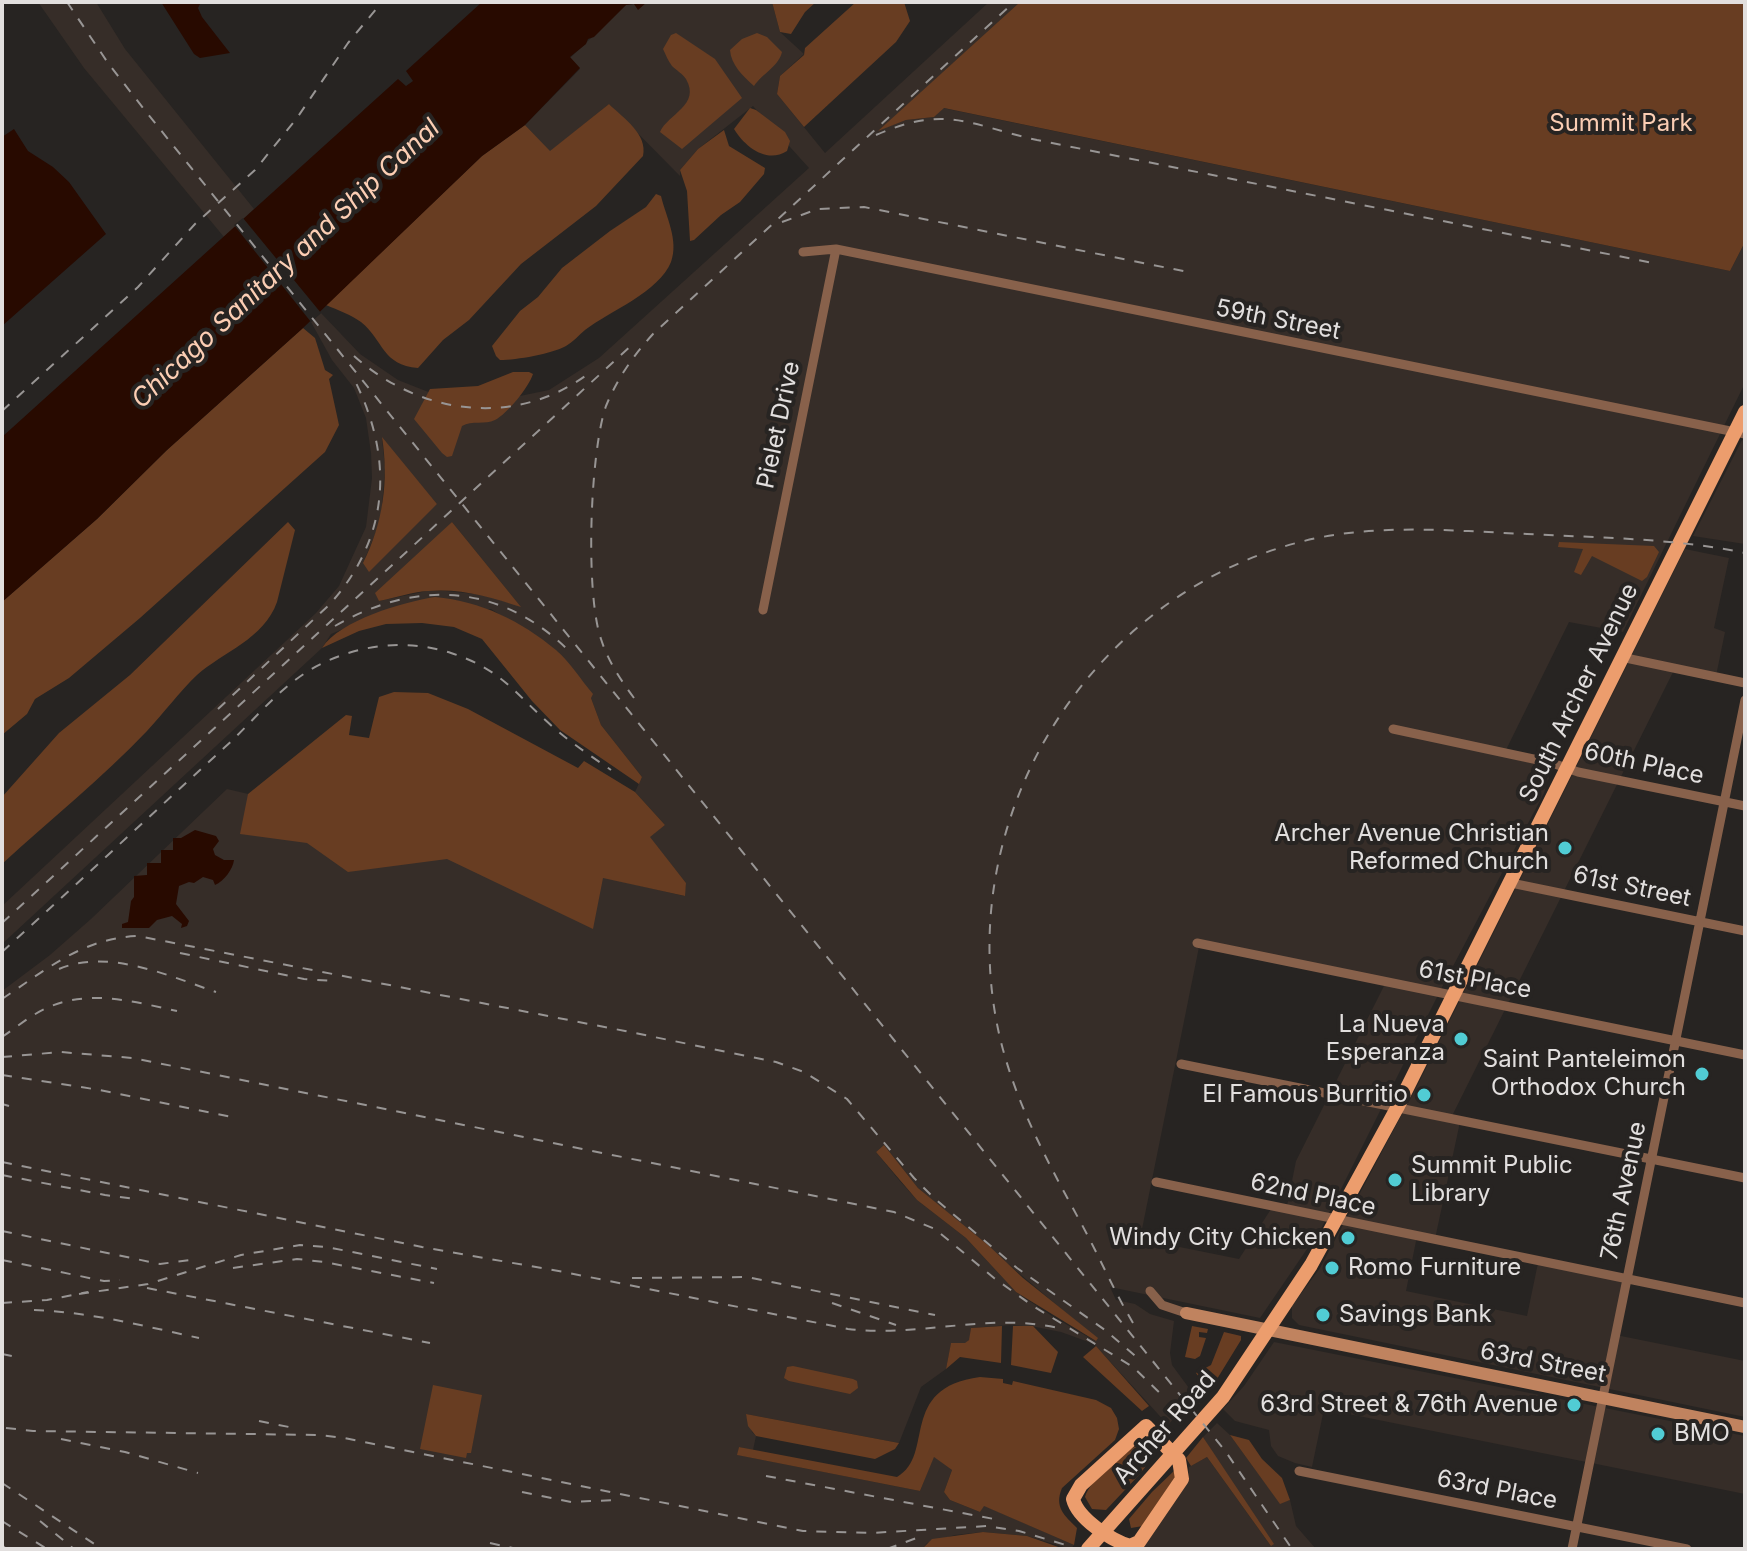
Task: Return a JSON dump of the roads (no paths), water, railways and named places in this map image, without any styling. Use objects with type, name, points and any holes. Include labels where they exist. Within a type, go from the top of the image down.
[{"type":"main road","name":"South Archer Avenue","points":[[1267,1330],[1311,1265],[1397,1108],[1670,560],[1740,433],[1745,412]]},
{"type":"main road","name":"63rd Street","points":[[1186,1313],[1745,1427]]},
{"type":"main road","name":"Archer Road","points":[[1088,1549],[1223,1397],[1267,1330]]},
{"type":"main road","points":[[1146,1426],[1181,1464],[1181,1483],[1139,1542],[1125,1545],[1104,1532],[1075,1507],[1073,1499],[1076,1490],[1146,1426]]},
{"type":"street","name":"59th Street","points":[[803,252],[836,249],[1740,433]]},
{"type":"street","name":"Pielet Drive","points":[[763,610],[836,249]]},
{"type":"street","points":[[1621,657],[1745,683]]},
{"type":"street","name":"76th Avenue","points":[[1572,1549],[1745,700]]},
{"type":"street","name":"60th Place","points":[[1393,729],[1745,806]]},
{"type":"street","name":"61st Street","points":[[1511,883],[1745,931]]},
{"type":"street","name":"61st Place","points":[[1197,943],[1745,1055]]},
{"type":"street","points":[[1181,1064],[1745,1178]]},
{"type":"street","name":"62nd Place","points":[[1156,1182],[1745,1303]]},
{"type":"street","name":"63rd Street","points":[[1150,1291],[1162,1305],[1186,1313]]},
{"type":"street","name":"63rd Place","points":[[1299,1471],[1687,1549]]},
{"type":"water","points":[[161,2],[201,2],[198,8],[202,17],[230,53],[200,58],[194,54]]},
{"type":"water","name":"Chicago Sanitary and Ship Canal","points":[[482,2],[647,2],[638,10],[634,4],[626,5],[594,37],[588,39],[570,57],[580,68],[525,125],[482,156],[303,328],[167,450],[97,519],[2,602],[2,437],[398,79],[406,86],[413,81],[406,71]]},
{"type":"water","points":[[14,129],[28,151],[69,182],[106,234],[2,326],[2,137]]},
{"type":"water","points":[[195,830],[216,836],[219,841],[213,849],[215,855],[224,860],[234,860],[228,874],[215,885],[213,880],[203,877],[194,883],[179,886],[176,904],[189,921],[187,926],[181,928],[182,924],[172,916],[157,920],[149,928],[122,928],[122,924],[128,922],[134,897],[134,876],[147,875],[147,863],[161,863],[161,850],[173,850],[173,838],[181,838]]},
{"type":"railway","points":[[67,2],[108,63],[147,113],[1226,1452],[1292,1549]]},
{"type":"railway","points":[[2,411],[138,287],[195,224],[255,170],[382,2]]},
{"type":"railway","points":[[634,698],[604,647],[593,590],[591,557],[596,455],[606,406],[615,386],[653,334],[1014,2]]},
{"type":"railway","points":[[876,135],[922,121],[958,120],[1037,140],[1653,263]]},
{"type":"railway","points":[[782,222],[818,209],[864,207],[1193,273]]},
{"type":"railway","points":[[2,923],[633,344]]},
{"type":"railway","points":[[354,356],[380,376],[408,391],[438,402],[468,407],[499,408],[530,402],[560,391],[588,374]]},
{"type":"railway","points":[[218,709],[329,605],[349,580],[364,553],[374,526],[380,470],[376,441],[356,383]]},
{"type":"railway","points":[[1133,1323],[1022,1105],[998,1029],[989,947],[998,866],[1021,790],[1058,719],[1107,656],[1168,604],[1238,564],[1317,538],[1369,531],[1422,530],[1664,541],[1745,553]]},
{"type":"railway","points":[[335,626],[397,600],[429,595],[459,596],[489,602],[518,613],[546,631],[572,654]]},
{"type":"railway","points":[[2,952],[282,691],[321,664],[352,652],[385,646],[418,646],[469,660],[496,675],[560,733],[611,770]]},
{"type":"railway","points":[[2,999],[50,966],[83,949],[100,942],[138,936],[776,1062],[804,1072],[847,1099],[934,1198],[1017,1268],[1105,1330],[1141,1361]]},
{"type":"railway","points":[[180,953],[304,979],[333,981]]},
{"type":"railway","points":[[59,969],[78,963],[118,963],[159,972],[216,992]]},
{"type":"railway","points":[[2,1037],[43,1010],[81,999],[113,999],[177,1011]]},
{"type":"railway","points":[[2,1057],[61,1052],[133,1058],[894,1212],[935,1229],[1033,1306],[1133,1367],[1163,1396]]},
{"type":"railway","points":[[2,1075],[100,1090],[232,1117]]},
{"type":"railway","points":[[2,1104],[9,1106]]},
{"type":"railway","points":[[2,1162],[848,1329],[902,1330],[982,1323],[1036,1324],[1062,1329]]},
{"type":"railway","points":[[2,1175],[136,1199]]},
{"type":"railway","points":[[2,1231],[160,1264],[198,1259]]},
{"type":"railway","points":[[79,1294],[148,1284],[241,1255],[300,1245],[327,1247],[437,1269]]},
{"type":"railway","points":[[233,1268],[297,1259],[434,1283]]},
{"type":"railway","points":[[2,1260],[104,1281],[120,1280]]},
{"type":"railway","points":[[632,1278],[747,1277],[935,1315]]},
{"type":"railway","points":[[147,1288],[430,1343]]},
{"type":"railway","points":[[2,1303],[47,1300],[88,1292]]},
{"type":"railway","points":[[832,1303],[896,1325]]},
{"type":"railway","points":[[34,1310],[96,1317],[199,1338]]},
{"type":"railway","points":[[2,1354],[16,1357]]},
{"type":"railway","points":[[259,1421],[289,1427]]},
{"type":"railway","points":[[6,1428],[319,1435],[803,1531],[871,1533],[987,1526],[1019,1531],[1069,1546]]},
{"type":"railway","points":[[61,1439],[125,1452],[198,1473]]},
{"type":"railway","points":[[766,1476],[994,1519]]},
{"type":"railway","points":[[2,1483],[102,1549]]},
{"type":"railway","points":[[522,1492],[571,1502],[616,1500]]},
{"type":"railway","points":[[2,1521],[47,1549]]},
{"type":"railway","points":[[40,1521],[74,1549]]},
{"type":"railway","points":[[887,1549],[922,1536]]},
{"type":"railway","points":[[490,1543],[517,1549]]},
{"type":"railway","points":[[2,1545],[6,1549]]},
{"type":"place","name":"Archer Avenue Christian Reformed Church","points":[[1565,848]]},
{"type":"place","name":"La Nueva Esperanza","points":[[1461,1039]]},
{"type":"place","name":"Saint Panteleimon Orthodox Church","points":[[1702,1074]]},
{"type":"place","name":"El Famous Burritio","points":[[1424,1095]]},
{"type":"place","name":"Summit Public Library","points":[[1395,1180]]},
{"type":"place","name":"Windy City Chicken","points":[[1348,1238]]},
{"type":"place","name":"Romo Furniture","points":[[1332,1268]]},
{"type":"place","name":"Savings Bank","points":[[1323,1315]]},
{"type":"place","name":"63rd Street & 76th Avenue","points":[[1574,1405]]},
{"type":"place","name":"BMO","points":[[1658,1434]]},
{"type":"park label","name":"Summit Park","points":[[1621,124]]}]
